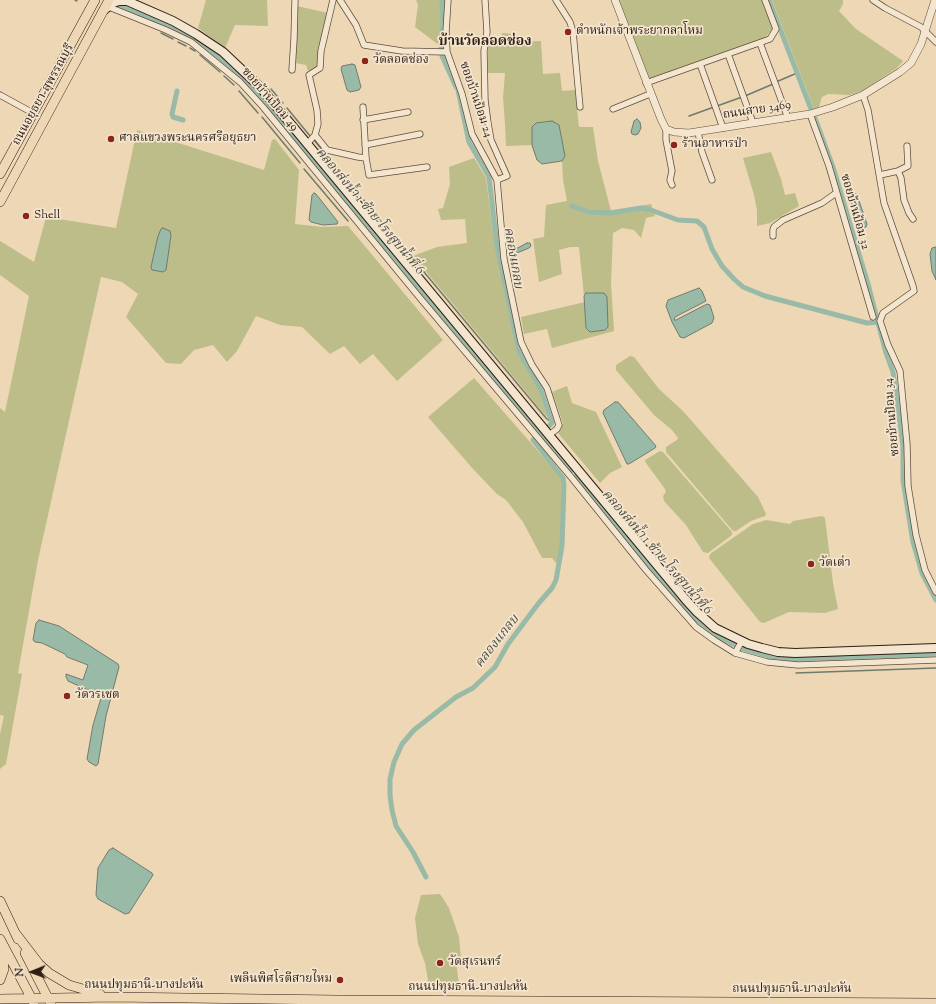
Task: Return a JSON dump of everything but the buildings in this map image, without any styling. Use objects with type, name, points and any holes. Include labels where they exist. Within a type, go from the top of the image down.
[{"type":"main road","points":[[107,6],[126,0],[173,21],[204,46],[234,62],[260,87],[307,152],[424,294],[577,468],[617,525],[698,612],[738,647],[762,648],[778,652],[796,653],[936,648]]},
{"type":"main road","name":"ถนนอยุธยา-สุพรรณบุรี","points":[[0,174],[92,1]]},
{"type":"main road","name":"ถนนอยุธยา-สุพรรณบุรี","points":[[0,202],[107,6]]},
{"type":"main road","points":[[0,901],[50,1001]]},
{"type":"main road","points":[[16,934],[39,964],[58,979],[78,988],[113,997]]},
{"type":"main road","points":[[0,940],[4,969],[0,980]]},
{"type":"main road","points":[[0,940],[33,1001]]},
{"type":"main road","name":"ถนนปทุมธานี-บางปะหัน","points":[[0,998],[33,1001],[113,997],[337,1000],[936,1003]]},
{"type":"street","points":[[292,70],[295,0]]},
{"type":"street","points":[[307,152],[315,135],[318,124],[317,110],[309,75],[320,68],[321,51],[334,0]]},
{"type":"street","points":[[340,0],[356,25],[364,45],[402,51],[443,52]]},
{"type":"street","name":"ซอยบ้านป้อม 24","points":[[448,0],[443,52],[462,94],[472,134],[497,180]]},
{"type":"street","points":[[485,0],[487,32],[484,51],[485,100],[491,140],[507,176],[497,180],[504,259],[521,342],[532,365],[547,388],[558,425],[557,429],[549,435]]},
{"type":"street","points":[[556,0],[570,22],[573,32],[580,107]]},
{"type":"street","points":[[615,0],[650,94],[660,119],[666,129],[666,140],[672,171],[670,180],[672,185]]},
{"type":"street","points":[[646,83],[770,39],[776,29],[764,0]]},
{"type":"street","points":[[873,0],[921,27],[936,42]]},
{"type":"street","name":"ถนนสาย 3469","points":[[666,129],[674,132],[698,132],[788,118],[810,114],[833,107],[863,94],[900,72],[911,63],[926,32],[935,0]]},
{"type":"street","points":[[107,6],[166,30],[193,38]]},
{"type":"street","points":[[760,43],[788,118]]},
{"type":"street","name":"ซอยบ้านป้อม 49","points":[[204,46],[307,152]]},
{"type":"street","points":[[728,54],[753,123]]},
{"type":"street","points":[[700,64],[723,128]]},
{"type":"street","points":[[613,110],[650,94]]},
{"type":"street","name":"ซอยบ้านป้อม 34","points":[[863,94],[868,110],[884,203],[914,291],[883,313],[880,322],[888,345],[900,371],[907,444],[908,486],[916,535],[925,570],[936,592]]},
{"type":"street","points":[[0,95],[33,113]]},
{"type":"street","points":[[363,107],[366,158],[368,174],[370,176],[426,167]]},
{"type":"street","points":[[363,120],[408,112]]},
{"type":"street","name":"ซอยบ้านป้อม 32","points":[[810,114],[829,166],[873,317]]},
{"type":"street","points":[[698,132],[702,152],[712,180]]},
{"type":"street","points":[[365,145],[420,134]]},
{"type":"street","points":[[315,135],[327,150],[366,158]]},
{"type":"street","points":[[880,175],[898,171],[908,166],[907,146]]},
{"type":"street","points":[[898,171],[901,178],[904,200],[913,219]]},
{"type":"street","points":[[773,236],[774,227],[783,220],[822,203],[836,193]]},
{"type":"street","points":[[424,294],[571,477],[617,525],[646,570],[689,620],[714,640],[738,647],[767,662],[798,665],[936,660]]},
{"type":"street","points":[[571,477],[577,468]]},
{"type":"green space","points":[[206,0],[267,0],[268,26],[235,25],[225,48],[198,28]]},
{"type":"green space","points":[[416,0],[440,0],[441,19],[439,45],[415,27],[418,5]]},
{"type":"green space","points":[[616,0],[762,0],[773,28],[764,39],[647,81]]},
{"type":"green space","points":[[772,0],[843,0],[843,4],[839,11],[856,29],[903,61],[897,68],[862,91],[850,95],[828,94],[822,97],[819,107],[814,109]]},
{"type":"green space","points":[[297,6],[328,13],[318,64],[316,67],[308,71],[306,65],[295,63]]},
{"type":"green space","points":[[502,33],[515,34],[515,42],[541,41],[543,74],[560,73],[562,91],[575,90],[579,127],[593,127],[598,161],[611,211],[651,204],[655,216],[646,218],[641,238],[634,230],[622,228],[613,233],[611,283],[614,331],[552,348],[547,329],[524,334],[521,317],[585,302],[586,328],[586,293],[584,296],[579,247],[570,247],[559,250],[562,274],[539,282],[533,239],[544,237],[546,205],[567,201],[563,180],[562,161],[565,156],[532,127],[532,145],[506,146],[503,97],[505,73],[488,73],[488,39],[500,41]]},
{"type":"green space","points":[[137,130],[264,170],[272,140],[275,139],[299,170],[295,224],[322,227],[348,226],[443,340],[397,381],[373,354],[360,364],[344,346],[330,354],[302,327],[280,325],[256,316],[237,351],[227,362],[213,345],[194,350],[181,364],[166,363],[126,317],[138,294],[122,282],[101,277],[38,560],[18,673],[22,674],[6,764],[0,769],[0,734],[4,716],[0,715],[0,408],[5,412],[29,296],[0,275],[0,241],[34,262],[46,217],[116,228]]},
{"type":"green space","points":[[771,152],[785,195],[795,193],[799,206],[770,223],[757,226],[757,210],[754,195],[743,158]]},
{"type":"green space","points":[[474,158],[486,178],[495,247],[517,353],[539,391],[547,416],[413,256],[437,247],[467,243],[465,219],[441,220],[438,209],[443,208],[450,184],[449,167]]},
{"type":"green space","points":[[630,356],[634,357],[659,389],[683,411],[758,497],[766,514],[765,516],[751,521],[736,531],[733,531],[666,452],[666,447],[678,438],[672,430],[654,415],[616,370],[616,365]]},
{"type":"green space","points":[[474,378],[565,482],[562,545],[559,561],[556,563],[552,558],[542,558],[523,522],[506,500],[497,494],[473,469],[428,417]]},
{"type":"green space","points":[[567,386],[572,403],[596,412],[622,467],[610,473],[600,483],[558,433],[563,423],[552,392]]},
{"type":"green space","points":[[660,451],[663,452],[732,532],[732,535],[708,553],[703,552],[686,525],[664,501],[663,496],[666,492],[665,489],[646,463],[645,460]]},
{"type":"green space","points":[[822,516],[825,518],[833,583],[838,609],[825,613],[789,612],[764,623],[760,622],[709,558],[710,554],[753,524],[766,520],[790,524],[793,521]]},
{"type":"green space","points":[[440,894],[449,908],[459,937],[461,958],[456,961],[459,986],[432,989],[429,986],[425,963],[418,944],[415,918],[421,895]]},
{"type":"shaded area","points":[[352,64],[355,65],[361,87],[359,90],[350,92],[347,90],[341,69],[342,66]]},
{"type":"shaded area","points":[[637,119],[640,122],[641,128],[638,134],[635,135],[631,132],[634,121]]},
{"type":"shaded area","points":[[552,121],[559,125],[565,156],[562,161],[542,164],[537,160],[532,145],[532,127],[536,123]]},
{"type":"shaded area","points":[[314,193],[338,222],[337,224],[323,225],[311,222],[309,220],[312,195]]},
{"type":"shaded area","points":[[856,194],[867,224],[866,227],[862,228],[859,225],[850,198],[851,195]]},
{"type":"shaded area","points":[[163,228],[170,231],[171,235],[166,270],[163,272],[152,270],[151,267],[158,236]]},
{"type":"shaded area","points":[[527,243],[530,243],[531,246],[529,248],[512,255],[510,253],[512,251]]},
{"type":"shaded area","points":[[936,247],[936,280],[932,271],[930,254],[932,248]]},
{"type":"shaded area","points":[[699,288],[702,291],[706,301],[675,317],[674,320],[707,304],[710,305],[714,318],[712,323],[684,338],[680,337],[666,306],[668,300]]},
{"type":"shaded area","points":[[586,293],[604,293],[607,297],[608,327],[605,330],[590,332],[586,328],[584,296]]},
{"type":"shaded area","points":[[615,402],[618,402],[656,446],[629,464],[627,464],[603,413],[604,410]]},
{"type":"shaded area","points":[[39,620],[59,626],[118,664],[119,667],[106,716],[98,764],[96,766],[87,759],[93,725],[101,698],[99,695],[68,681],[66,677],[66,674],[83,680],[88,665],[67,657],[65,654],[33,640],[36,623]]},
{"type":"shaded area","points":[[113,848],[153,875],[129,913],[125,914],[98,899],[96,895],[98,868],[109,850]]},
{"type":"waterway","name":"คลองแกลบ","points":[[442,0],[442,56],[456,87]]},
{"type":"waterway","points":[[769,0],[811,109]]},
{"type":"waterway","name":"คลองส่งน้ำ 1 ซ้าย-โรงสูบน้ำที่ 6","points":[[119,5],[173,27],[198,40],[252,87],[571,471]]},
{"type":"waterway","points":[[161,33],[173,39]]},
{"type":"waterway","points":[[178,42],[186,46]]},
{"type":"waterway","points":[[190,48],[195,51]]},
{"type":"waterway","points":[[200,55],[220,72]]},
{"type":"waterway","points":[[776,82],[797,73]]},
{"type":"waterway","points":[[224,76],[234,85]]},
{"type":"waterway","points":[[745,96],[773,84]]},
{"type":"waterway","points":[[271,89],[283,103]]},
{"type":"waterway","name":"คลองแกลบ","points":[[458,90],[469,142],[489,177],[497,246],[519,352],[541,390],[552,423],[549,426]]},
{"type":"waterway","points":[[177,91],[172,114],[173,117],[183,120]]},
{"type":"waterway","points":[[239,91],[258,113]]},
{"type":"waterway","points":[[717,106],[742,97]]},
{"type":"waterway","points":[[689,116],[714,107]]},
{"type":"waterway","points":[[287,108],[310,136]]},
{"type":"waterway","points":[[262,117],[300,163]]},
{"type":"waterway","points":[[815,118],[833,167],[868,284],[886,353],[893,372],[903,446],[903,480],[913,542],[922,573],[936,600]]},
{"type":"waterway","points":[[314,140],[334,164]]},
{"type":"waterway","points":[[337,168],[367,204]]},
{"type":"waterway","points":[[304,169],[348,221]]},
{"type":"waterway","points":[[572,206],[588,212],[610,213],[641,208],[678,220],[697,221],[704,227],[712,249],[722,266],[743,287],[765,296],[867,323],[878,322]]},
{"type":"waterway","points":[[371,209],[386,228]]},
{"type":"waterway","points":[[390,232],[404,249]]},
{"type":"waterway","points":[[409,254],[546,418],[552,423]]},
{"type":"waterway","name":"คลองแกลบ","points":[[426,877],[413,852],[396,826],[390,795],[390,779],[394,762],[402,744],[414,730],[456,697],[473,688],[495,667],[508,644],[552,588],[556,580],[562,546],[563,478],[533,440],[535,438]]},
{"type":"waterway","name":"คลองส่งน้ำ 1 ซ้าย-โรงสูบน้ำที่ 6","points":[[575,477],[682,605],[697,620],[716,635],[741,648],[769,656],[796,659],[936,654]]},
{"type":"waterway","points":[[796,673],[936,668]]},
{"type":"place","name":"ตำหนักเจ้าพระยากลาโหม","points":[[568,32]]},
{"type":"place","name":"วัดลอดช่อง","points":[[365,61]]},
{"type":"place","name":"ศาลแขวงพระนครศรีอยุธยา","points":[[111,139]]},
{"type":"place","name":"ร้านอาหารป่า","points":[[674,145]]},
{"type":"place","name":"Shell","points":[[26,216]]},
{"type":"place","name":"วัดเต่า","points":[[811,564]]},
{"type":"place","name":"วัดวรเชต","points":[[67,696]]},
{"type":"place","name":"วัดสุเรนทร์","points":[[440,963]]},
{"type":"place","name":"เพลินพิศโรตีสายไหม","points":[[340,980]]},
{"type":"district","name":"บ้านวัดลอดช่อง","points":[[485,43]]}]
